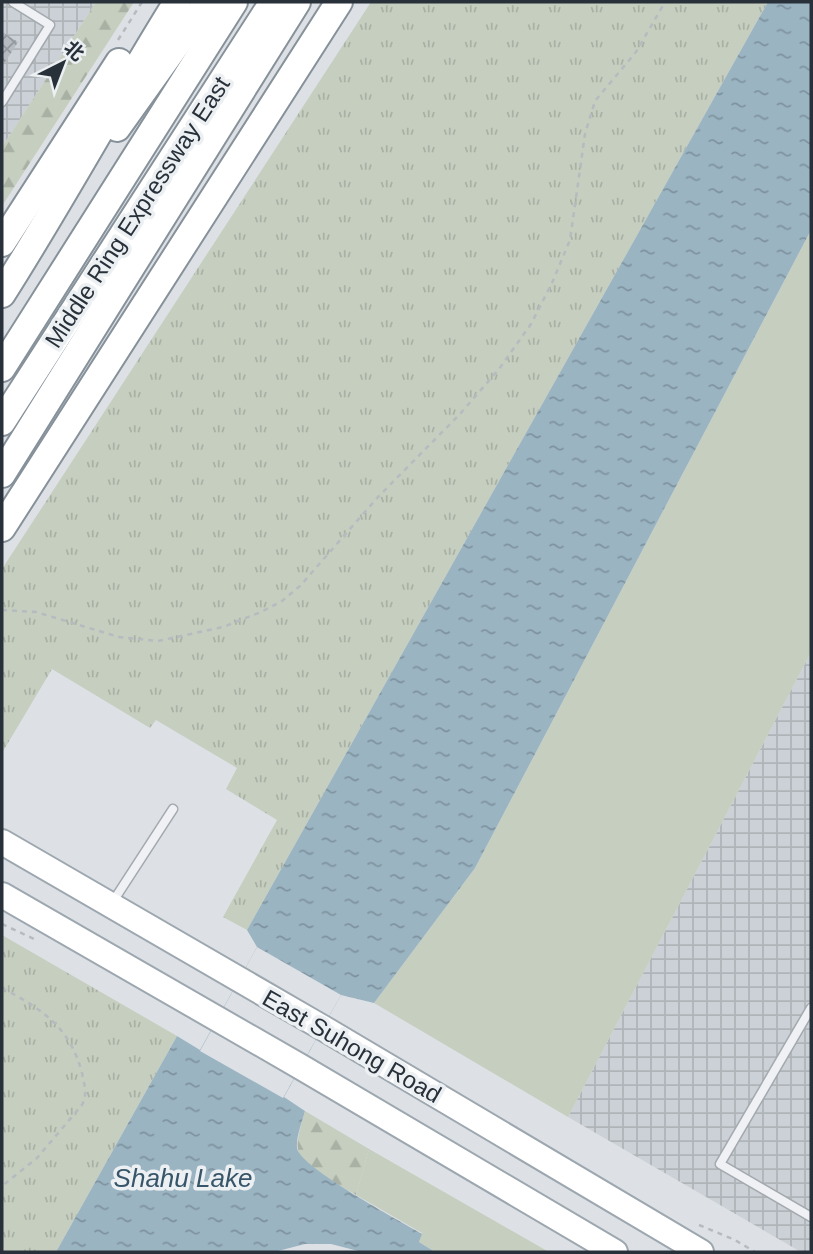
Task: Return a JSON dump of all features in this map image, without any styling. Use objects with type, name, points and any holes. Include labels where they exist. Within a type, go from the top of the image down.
[{"type":"highway","points":[[2,243],[158,2]]},
{"type":"highway","name":"Middle Ring Expressway East","points":[[2,368],[234,2]]},
{"type":"highway","name":"Middle Ring Expressway East","points":[[2,422],[273,2]]},
{"type":"highway","points":[[2,474],[298,2]]},
{"type":"highway","points":[[120,287],[218,159],[289,60],[338,2]]},
{"type":"highway","points":[[2,528],[338,2]]},
{"type":"highway","points":[[2,294],[195,5]]},
{"type":"main road","name":"East Suhong Road","points":[[2,842],[701,1252]]},
{"type":"main road","name":"East Suhong Road","points":[[2,895],[218,1018],[615,1252]]},
{"type":"lane","points":[[2,102],[50,26],[16,3]]},
{"type":"lane","points":[[110,905],[173,808]]},
{"type":"lane","points":[[811,1008],[720,1164],[811,1217]]},
{"type":"path","points":[[2,610],[36,612],[119,637],[158,641],[223,627],[282,601],[300,586],[378,497],[460,414],[499,369],[531,324],[570,240],[585,134],[595,100],[632,58],[665,2]]},
{"type":"path","points":[[2,988],[36,1006],[62,1031],[80,1068],[86,1096],[82,1105],[37,1158],[2,1186]]},
{"type":"shaded area","points":[[2,2],[96,2],[2,147]]},
{"type":"shaded area","points":[[811,652],[811,1252],[801,1252],[568,1117]]},
{"type":"green space","points":[[96,2],[134,2],[2,206],[2,147]]},
{"type":"green space","points":[[371,2],[768,2],[247,930],[223,917],[277,820],[226,789],[237,768],[156,720],[150,728],[52,669],[2,753],[2,569]]},
{"type":"green space","points":[[811,230],[811,652],[568,1117],[374,1003],[475,868]]},
{"type":"green space","points":[[2,935],[177,1036],[56,1252],[2,1252]]},
{"type":"green space","points":[[305,1111],[369,1149],[356,1195],[314,1169],[301,1156],[298,1141]]},
{"type":"green space","points":[[369,1149],[549,1252],[435,1252],[419,1242],[422,1233],[356,1195]]},
{"type":"water","name":"Shahu Lake","points":[[768,2],[811,2],[811,230],[475,868],[374,1003],[341,995],[284,1097],[305,1111],[297,1144],[302,1157],[332,1181],[422,1234],[419,1242],[435,1252],[362,1252],[331,1244],[305,1244],[274,1252],[56,1252],[177,1036],[200,1050],[257,947],[247,930]]},
{"type":"pier","points":[[257,947],[341,995],[283,1098],[200,1051]]},
{"type":"building","points":[[2,32],[18,42],[2,67]]}]
